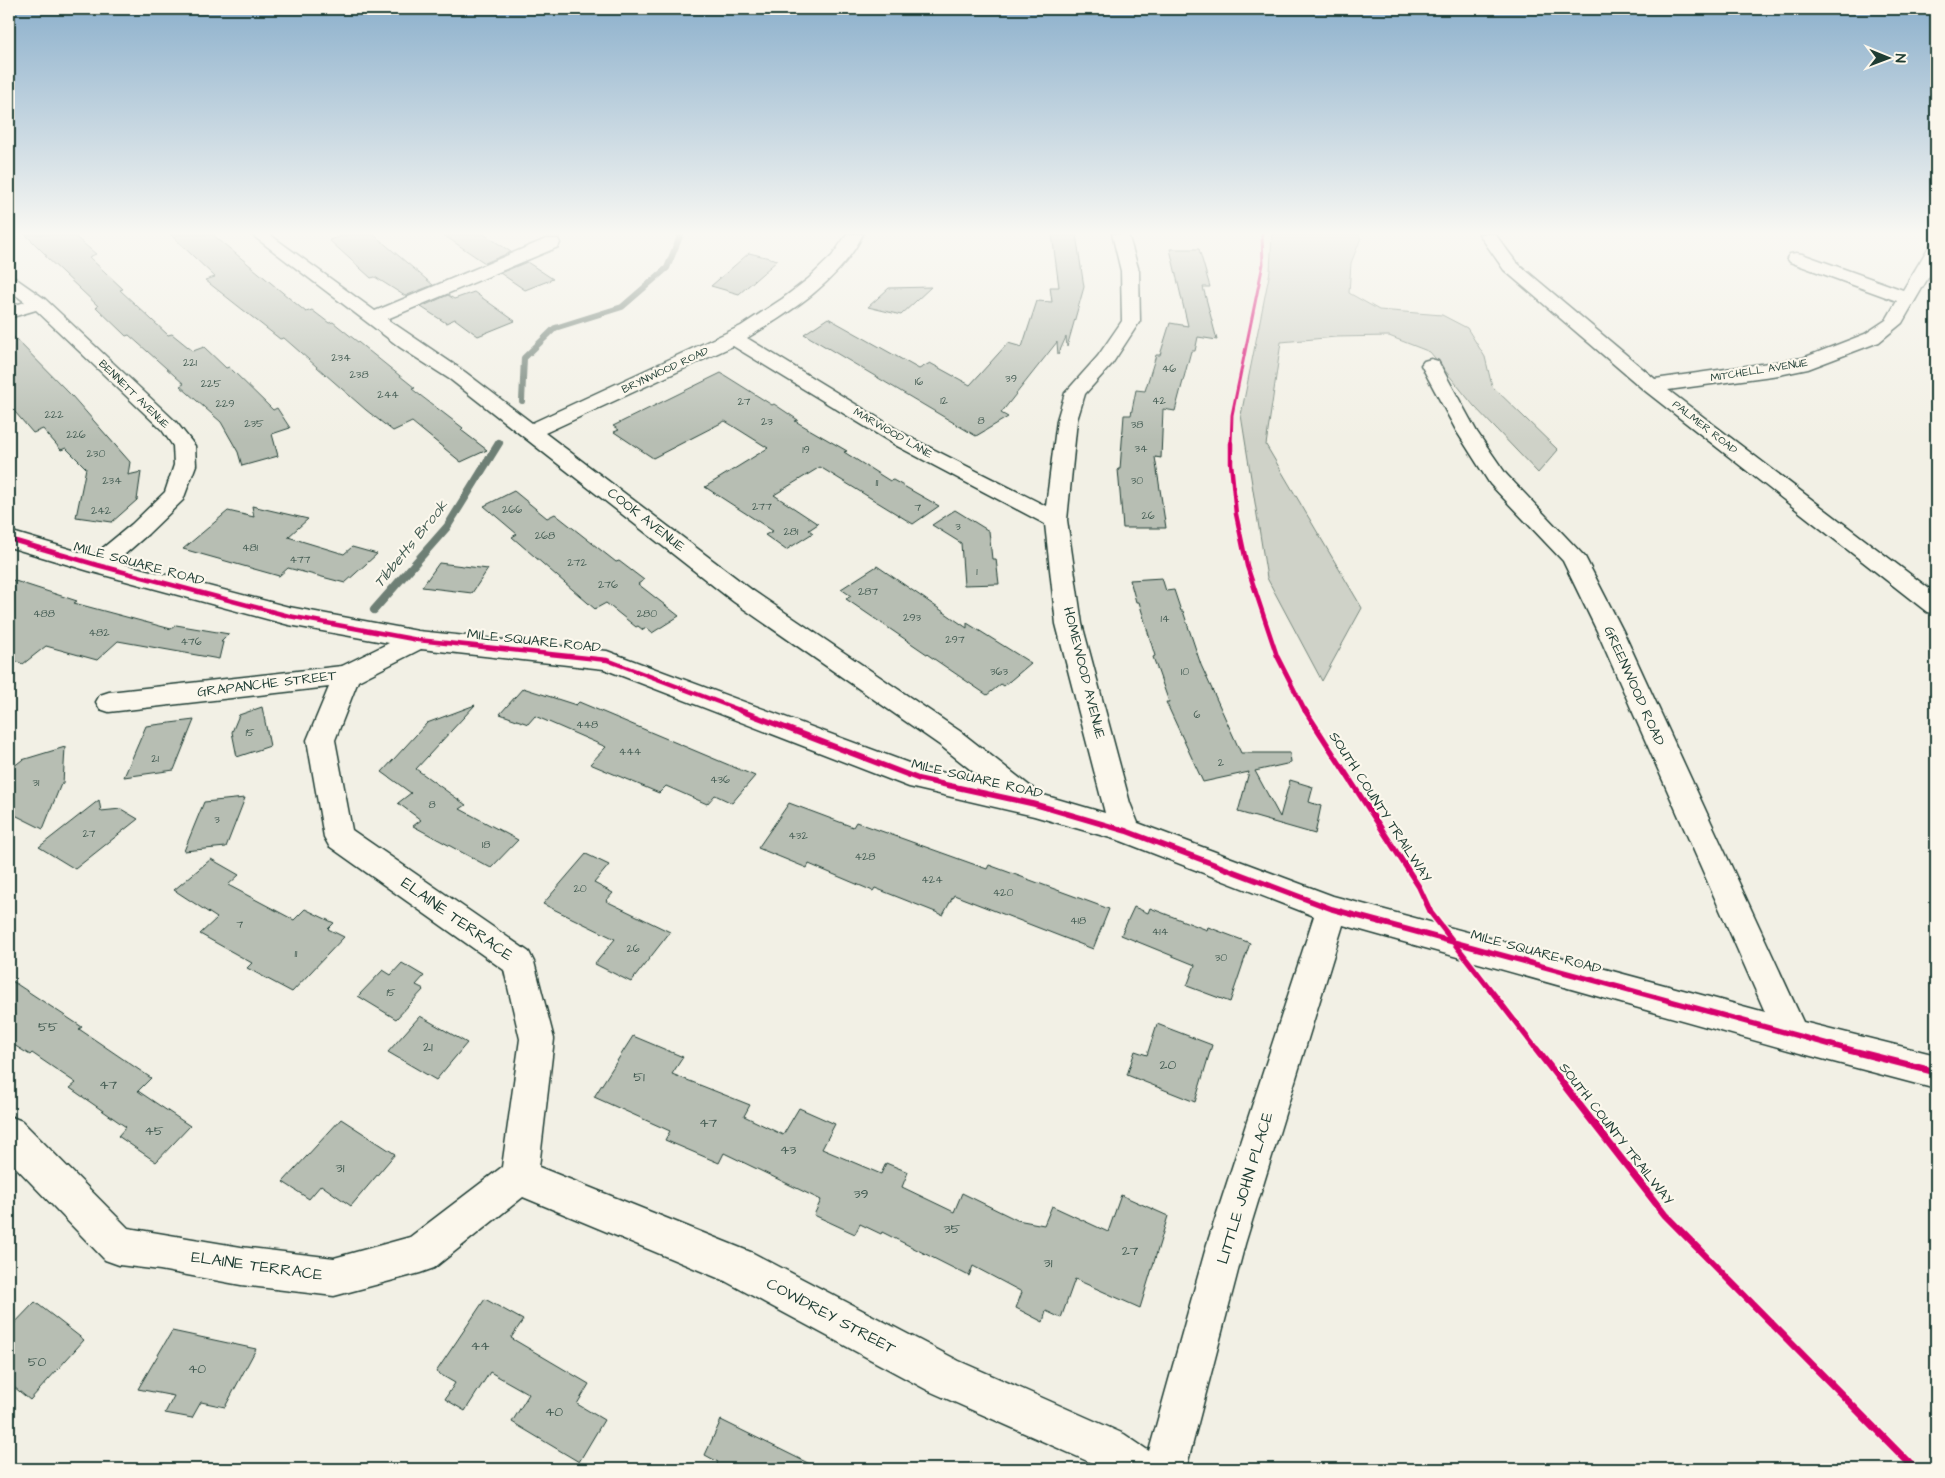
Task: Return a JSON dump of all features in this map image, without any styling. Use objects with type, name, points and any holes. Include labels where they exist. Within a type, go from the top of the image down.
[{"type":"street","points":[[9,313],[39,303]]},
{"type":"street","name":"BENNETT AVENUE","points":[[39,303],[169,426],[184,446],[185,465],[175,495],[140,529],[97,565]]},
{"type":"street","name":"COOK AVENUE","points":[[353,303],[408,344],[458,376],[532,431],[743,596],[951,739],[1034,804]]},
{"type":"street","points":[[374,318],[410,303]]},
{"type":"street","name":"BRYNWOOD ROAD","points":[[532,431],[734,338],[759,324],[788,303]]},
{"type":"street","name":"HOMEWOOD AVENUE","points":[[1126,832],[1116,803],[1069,624],[1056,520],[1067,420],[1075,393],[1105,360],[1131,321],[1131,303]]},
{"type":"street","name":"PALMER ROAD","points":[[1553,303],[1651,386],[1936,606]]},
{"type":"street","name":"MITCHELL AVENUE","points":[[1651,386],[1779,369],[1808,363],[1872,338],[1893,323],[1904,303]]},
{"type":"street","name":"MARWOOD LANE","points":[[734,338],[904,442],[1056,520]]},
{"type":"street","name":"GREENWOOD ROAD","points":[[1430,365],[1467,432],[1498,479],[1573,557],[1614,640],[1792,1035]]},
{"type":"street","name":"MILE SQUARE ROAD","points":[[9,539],[97,565],[290,616],[418,640],[607,660],[919,779],[1034,804],[1126,832],[1332,909],[1792,1035],[1936,1072]]},
{"type":"street","name":"GRAPANCHE STREET","points":[[110,702],[347,675],[418,640]]},
{"type":"street","name":"ELAINE TERRACE","points":[[9,1134],[119,1246],[160,1251],[241,1266],[334,1277],[420,1254],[519,1177],[537,1038],[518,962],[339,837],[321,740],[347,675]]},
{"type":"street","name":"LITTLE JOHN PLACE","points":[[1165,1469],[1226,1244],[1332,909]]},
{"type":"street","name":"COWDREY STREET","points":[[519,1177],[738,1267],[944,1376],[1109,1449],[1137,1469]]},
{"type":"shaded area","points":[[1264,303],[1367,303],[1379,310],[1442,315],[1467,328],[1485,357],[1492,386],[1558,450],[1538,473],[1474,406],[1430,352],[1389,336],[1336,337],[1281,342],[1266,445],[1362,608],[1322,681],[1267,578],[1241,415]]},
{"type":"building","points":[[95,303],[134,303],[168,335],[172,334],[193,351],[204,347],[226,368],[229,367],[273,410],[277,408],[290,428],[272,434],[278,456],[242,466],[238,452],[221,422],[180,386],[184,384],[129,335],[126,336],[96,307],[98,306]]},
{"type":"building","points":[[234,303],[295,303],[306,312],[312,310],[329,323],[333,322],[415,388],[412,389],[463,428],[461,430],[487,450],[461,462],[412,422],[393,431],[366,410],[284,338],[280,339]]},
{"type":"building","points":[[430,303],[490,303],[515,321],[478,336],[455,319],[446,323],[421,307]]},
{"type":"building","points":[[872,303],[914,303],[901,315],[868,307]]},
{"type":"building","points":[[1036,303],[1079,303],[1067,347],[1066,337],[1058,355],[1057,342],[1001,413],[1008,417],[976,436],[804,334],[828,318],[919,369],[930,363],[970,385],[1008,343],[1022,347]]},
{"type":"building","points":[[1183,303],[1207,303],[1217,340],[1198,337],[1195,351],[1191,351],[1175,411],[1163,409],[1161,458],[1155,457],[1166,528],[1123,528],[1118,469],[1120,469],[1124,415],[1131,415],[1136,390],[1145,391],[1156,355],[1160,355],[1170,323],[1188,326]]},
{"type":"building","points":[[9,332],[72,396],[130,462],[128,475],[141,472],[137,500],[112,522],[76,517],[86,468],[66,448],[61,450],[43,429],[33,433],[9,405]]},
{"type":"building","points":[[721,373],[772,405],[774,404],[798,420],[795,421],[847,451],[844,452],[890,481],[893,480],[939,506],[913,524],[820,467],[774,495],[818,524],[809,530],[813,533],[786,550],[765,535],[773,531],[705,487],[768,448],[725,421],[653,458],[614,432],[619,430],[613,426]]},
{"type":"building","points":[[514,491],[547,518],[555,514],[616,562],[619,561],[644,580],[638,584],[679,616],[652,633],[646,628],[643,630],[638,626],[636,627],[606,603],[595,609],[512,537],[517,534],[484,506]]},
{"type":"building","points":[[252,506],[308,519],[288,537],[344,554],[352,547],[377,554],[345,583],[288,568],[279,576],[183,549],[228,511],[254,517]]},
{"type":"building","points":[[955,510],[989,531],[992,559],[996,559],[999,584],[964,585],[961,543],[932,525]]},
{"type":"building","points":[[439,563],[488,569],[472,593],[422,587]]},
{"type":"building","points":[[877,566],[967,628],[967,623],[1031,663],[1004,686],[1001,684],[987,695],[846,599],[851,596],[841,589]]},
{"type":"building","points":[[1162,578],[1166,591],[1174,590],[1201,665],[1241,753],[1290,753],[1291,763],[1255,771],[1280,817],[1290,780],[1313,787],[1309,802],[1321,806],[1315,834],[1238,812],[1249,772],[1203,782],[1166,702],[1169,702],[1153,657],[1155,656],[1139,602],[1136,602],[1130,580]]},
{"type":"building","points":[[9,579],[77,601],[74,603],[171,629],[176,625],[229,634],[221,642],[223,642],[219,659],[118,641],[97,660],[46,646],[23,664],[9,659]]},
{"type":"building","points":[[523,688],[576,705],[579,702],[755,776],[732,803],[715,795],[707,804],[666,786],[659,793],[590,764],[606,747],[535,716],[528,724],[500,714]]},
{"type":"building","points":[[475,705],[416,769],[466,805],[460,809],[518,840],[491,868],[413,826],[421,820],[398,803],[411,793],[382,772],[427,723]]},
{"type":"building","points":[[262,707],[270,746],[237,757],[232,732],[239,715]]},
{"type":"building","points":[[194,720],[174,770],[124,777],[146,726]]},
{"type":"building","points":[[65,747],[63,784],[61,784],[43,829],[9,812],[9,770],[22,760]]},
{"type":"building","points":[[245,798],[226,847],[184,851],[204,802]]},
{"type":"building","points":[[99,800],[101,811],[121,809],[138,819],[75,869],[39,847]]},
{"type":"building","points":[[789,803],[853,827],[856,822],[987,869],[989,865],[1109,909],[1093,949],[954,895],[943,915],[875,888],[873,891],[809,864],[807,868],[758,848]]},
{"type":"building","points":[[586,854],[609,865],[594,883],[613,893],[606,901],[670,932],[631,982],[595,964],[615,939],[543,904]]},
{"type":"building","points":[[211,859],[239,875],[228,885],[294,920],[305,909],[334,923],[328,929],[344,937],[292,992],[247,968],[252,963],[200,934],[217,918],[174,890]]},
{"type":"building","points":[[1134,907],[1148,913],[1150,908],[1207,930],[1208,927],[1250,943],[1230,1002],[1187,986],[1195,965],[1121,935]]},
{"type":"building","points":[[402,963],[424,976],[416,985],[424,989],[396,1019],[358,996],[383,970],[391,975]]},
{"type":"building","points":[[9,979],[82,1027],[79,1029],[151,1078],[138,1091],[190,1126],[156,1162],[118,1136],[126,1127],[70,1088],[76,1083],[32,1053],[30,1055],[9,1042]]},
{"type":"building","points":[[420,1016],[467,1043],[436,1080],[388,1052]]},
{"type":"building","points":[[1157,1024],[1212,1045],[1195,1102],[1127,1075],[1135,1051],[1147,1055]]},
{"type":"building","points":[[633,1036],[683,1057],[672,1074],[750,1105],[744,1116],[783,1135],[799,1108],[835,1124],[822,1149],[881,1174],[886,1163],[908,1172],[902,1187],[954,1212],[962,1193],[1017,1220],[1044,1225],[1052,1206],[1108,1232],[1121,1195],[1168,1216],[1140,1308],[1075,1279],[1061,1318],[1046,1311],[1043,1322],[1016,1308],[1022,1292],[973,1266],[969,1276],[882,1232],[881,1234],[860,1224],[855,1234],[814,1215],[821,1200],[724,1153],[719,1163],[665,1140],[670,1131],[594,1097]]},
{"type":"building","points":[[341,1119],[395,1154],[351,1206],[321,1185],[309,1199],[283,1182]]},
{"type":"building","points":[[485,1299],[523,1320],[511,1338],[589,1384],[577,1404],[604,1420],[579,1462],[512,1422],[529,1394],[490,1372],[465,1411],[445,1399],[455,1383],[436,1372]]},
{"type":"building","points":[[35,1302],[84,1340],[30,1400],[9,1383],[9,1329]]},
{"type":"building","points":[[172,1331],[256,1349],[225,1407],[201,1402],[192,1418],[165,1413],[174,1396],[138,1389]]},
{"type":"building","points":[[721,1420],[820,1469],[715,1469],[718,1462],[705,1455]]},
{"type":"waterway","name":"Tibbetts Brook","points":[[522,401],[524,358],[555,328],[622,307],[627,303]]},
{"type":"waterway","name":"Tibbetts Brook","points":[[374,610],[447,527],[499,443],[498,445]]},
{"type":"cycle path","name":"SOUTH COUNTY TRAILWAY","points":[[1255,303],[1232,415],[1231,463],[1236,514],[1247,566],[1277,656],[1309,719],[1419,887],[1431,913],[1665,1215],[1915,1469]]},
{"type":"cycle path","points":[[9,539],[97,565],[289,616],[418,640],[607,660],[919,779],[1034,804],[1126,831],[1332,909],[1792,1035],[1936,1072]]}]
